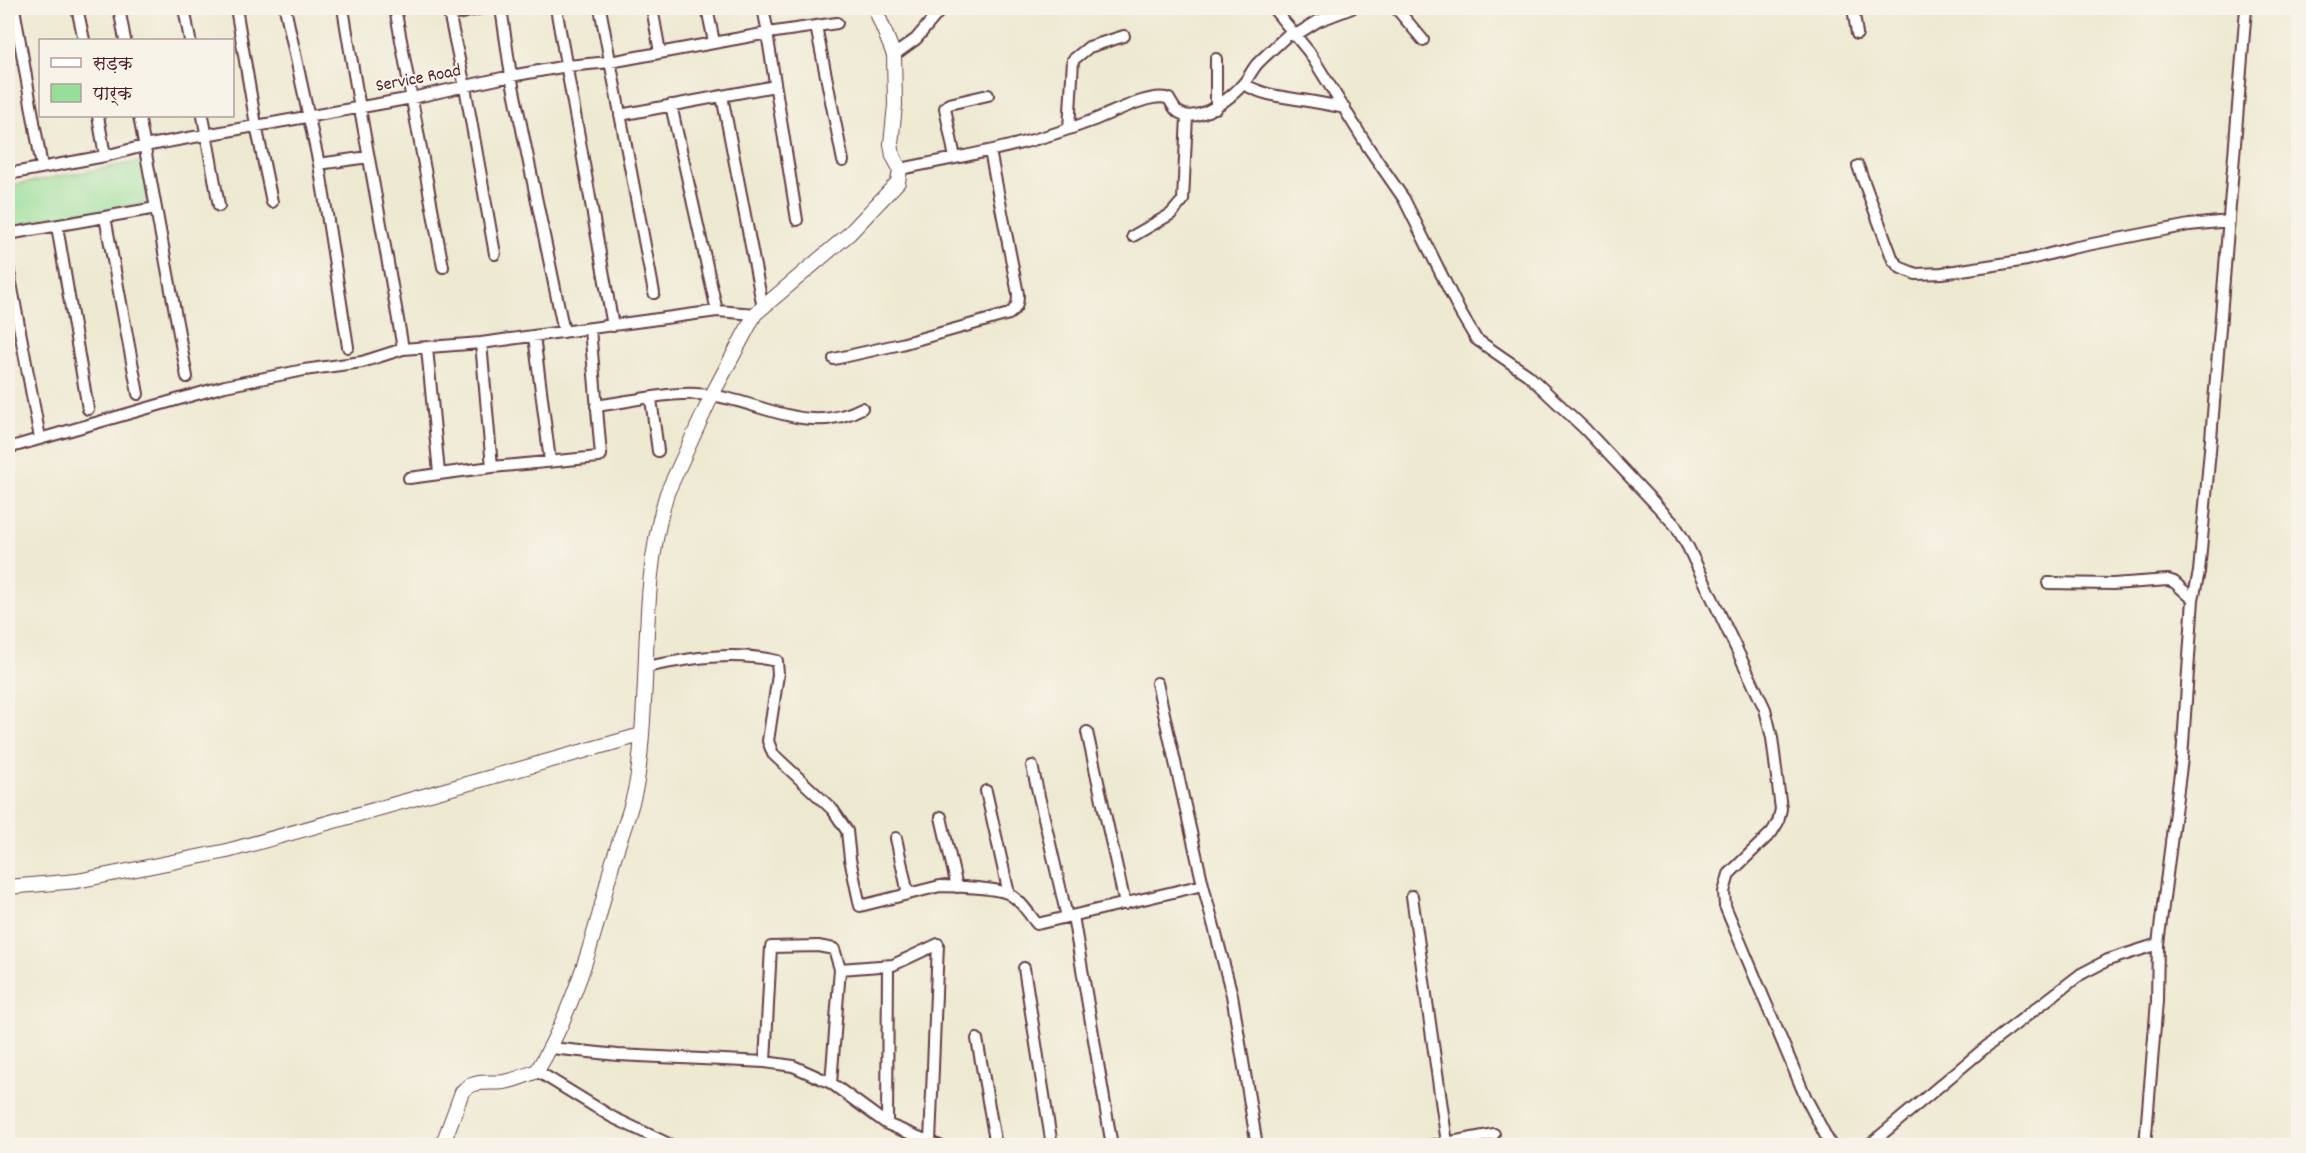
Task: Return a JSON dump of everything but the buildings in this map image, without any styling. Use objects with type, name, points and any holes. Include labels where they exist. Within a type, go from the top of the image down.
[{"type":"street","points":[[14,8],[42,167]]},
{"type":"street","points":[[77,8],[84,39]]},
{"type":"street","points":[[118,8],[125,39]]},
{"type":"street","points":[[184,8],[190,39]]},
{"type":"street","points":[[236,8],[272,202]]},
{"type":"street","points":[[285,8],[319,164],[348,347]]},
{"type":"street","points":[[343,8],[403,350]]},
{"type":"street","points":[[395,8],[443,267]]},
{"type":"street","points":[[483,8],[448,12],[465,87],[495,254]]},
{"type":"street","points":[[501,8],[511,76],[564,332]]},
{"type":"street","points":[[556,8],[614,326]]},
{"type":"street","points":[[600,8],[654,293]]},
{"type":"street","points":[[652,8],[660,52]]},
{"type":"street","points":[[707,8],[714,42]]},
{"type":"street","points":[[763,8],[797,220]]},
{"type":"street","points":[[442,1146],[462,1092],[466,1087],[515,1079],[537,1071],[551,1048],[578,980],[597,925],[638,775],[646,668],[649,585],[662,509],[667,493],[712,395],[759,311],[849,234],[898,182],[900,169],[891,144],[891,128],[896,105],[894,55],[875,8]]},
{"type":"street","points":[[894,55],[916,39],[942,8]]},
{"type":"street","points":[[1273,8],[1309,52],[1368,147],[1404,199],[1460,312],[1476,339],[1528,375],[1585,429],[1674,525],[1688,547],[1733,638],[1765,709],[1772,738],[1781,809],[1778,822],[1772,832],[1729,874],[1724,892],[1725,906],[1806,1098],[1831,1146]]},
{"type":"street","points":[[900,169],[1017,146],[1156,97],[1169,99],[1177,112],[1187,116],[1216,108],[1243,84],[1255,66],[1293,34],[1318,21],[1352,8]]},
{"type":"street","points":[[1396,8],[1423,40]]},
{"type":"street","points":[[1853,8],[1857,34]]},
{"type":"street","points":[[2145,1146],[2157,1001],[2158,944],[2182,758],[2193,599],[2199,572],[2211,439],[2246,8]]},
{"type":"street","name":"Service Road","points":[[8,174],[105,156],[144,146],[412,98],[511,76],[567,66],[610,62],[714,42],[837,23]]},
{"type":"street","points":[[816,26],[843,161]]},
{"type":"street","points":[[1069,129],[1073,60],[1089,47],[1124,36]]},
{"type":"street","points":[[1216,59],[1216,108]]},
{"type":"street","points":[[1243,84],[1276,98],[1345,108]]},
{"type":"street","points":[[620,115],[775,86]]},
{"type":"street","points":[[955,158],[945,108],[949,104],[988,95]]},
{"type":"street","points":[[722,96],[759,311]]},
{"type":"street","points":[[671,105],[717,311]]},
{"type":"street","points":[[1133,236],[1171,214],[1183,200],[1187,116]]},
{"type":"street","points":[[98,117],[105,156]]},
{"type":"street","points":[[139,117],[187,377]]},
{"type":"street","points":[[203,117],[219,206]]},
{"type":"street","points":[[834,359],[901,344],[1009,314],[1014,310],[1018,304],[1018,294],[990,152]]},
{"type":"street","points":[[319,164],[368,157]]},
{"type":"street","points":[[1858,166],[1893,260],[1901,268],[1916,274],[1981,268],[2189,225],[2229,222]]},
{"type":"street","points":[[8,234],[156,208]]},
{"type":"street","points":[[105,217],[138,394]]},
{"type":"street","points":[[57,226],[88,409]]},
{"type":"street","points":[[8,267],[40,438]]},
{"type":"street","points":[[8,448],[225,386],[304,370],[362,362],[403,350],[481,343],[717,311],[759,311]]},
{"type":"street","points":[[409,478],[598,457],[601,454],[590,329]]},
{"type":"street","points":[[534,336],[550,461]]},
{"type":"street","points":[[481,343],[492,467]]},
{"type":"street","points":[[427,348],[439,473]]},
{"type":"street","points":[[596,406],[694,393],[712,395],[809,420],[832,420],[847,416],[862,408]]},
{"type":"street","points":[[651,399],[658,451]]},
{"type":"street","points":[[2048,583],[2113,584],[2168,580],[2174,582],[2193,599]]},
{"type":"street","points":[[646,668],[679,660],[718,656],[758,657],[777,661],[778,675],[768,741],[773,754],[833,810],[847,831],[850,859],[860,906],[940,886],[957,887],[1009,894],[1022,904],[1037,924],[1203,885]]},
{"type":"street","points":[[1157,683],[1203,885],[1234,1006],[1257,1146]]},
{"type":"street","points":[[1087,732],[1125,904]]},
{"type":"street","points":[[8,887],[77,881],[227,851],[641,735]]},
{"type":"street","points":[[1032,766],[1070,917],[1112,1146]]},
{"type":"street","points":[[986,791],[1009,894]]},
{"type":"street","points":[[941,817],[957,887]]},
{"type":"street","points":[[896,838],[909,894]]},
{"type":"street","points":[[1412,896],[1447,1143]]},
{"type":"street","points":[[551,1048],[618,1055],[765,1062],[793,1066],[831,1083],[887,1124],[935,1144],[938,944],[888,966],[840,969]]},
{"type":"street","points":[[1868,1146],[1986,1047],[2081,974],[2108,960],[2158,944]]},
{"type":"street","points":[[765,1062],[771,947],[818,946],[834,949],[840,969],[831,1083]]},
{"type":"street","points":[[887,1124],[888,966]]},
{"type":"street","points":[[1024,968],[1052,1146]]},
{"type":"street","points":[[977,1039],[996,1146]]},
{"type":"street","points":[[537,1071],[612,1118],[673,1146]]},
{"type":"street","points":[[1430,1146],[1494,1134]]},
{"type":"green space","points":[[144,161],[151,202],[8,228],[8,186]]}]
